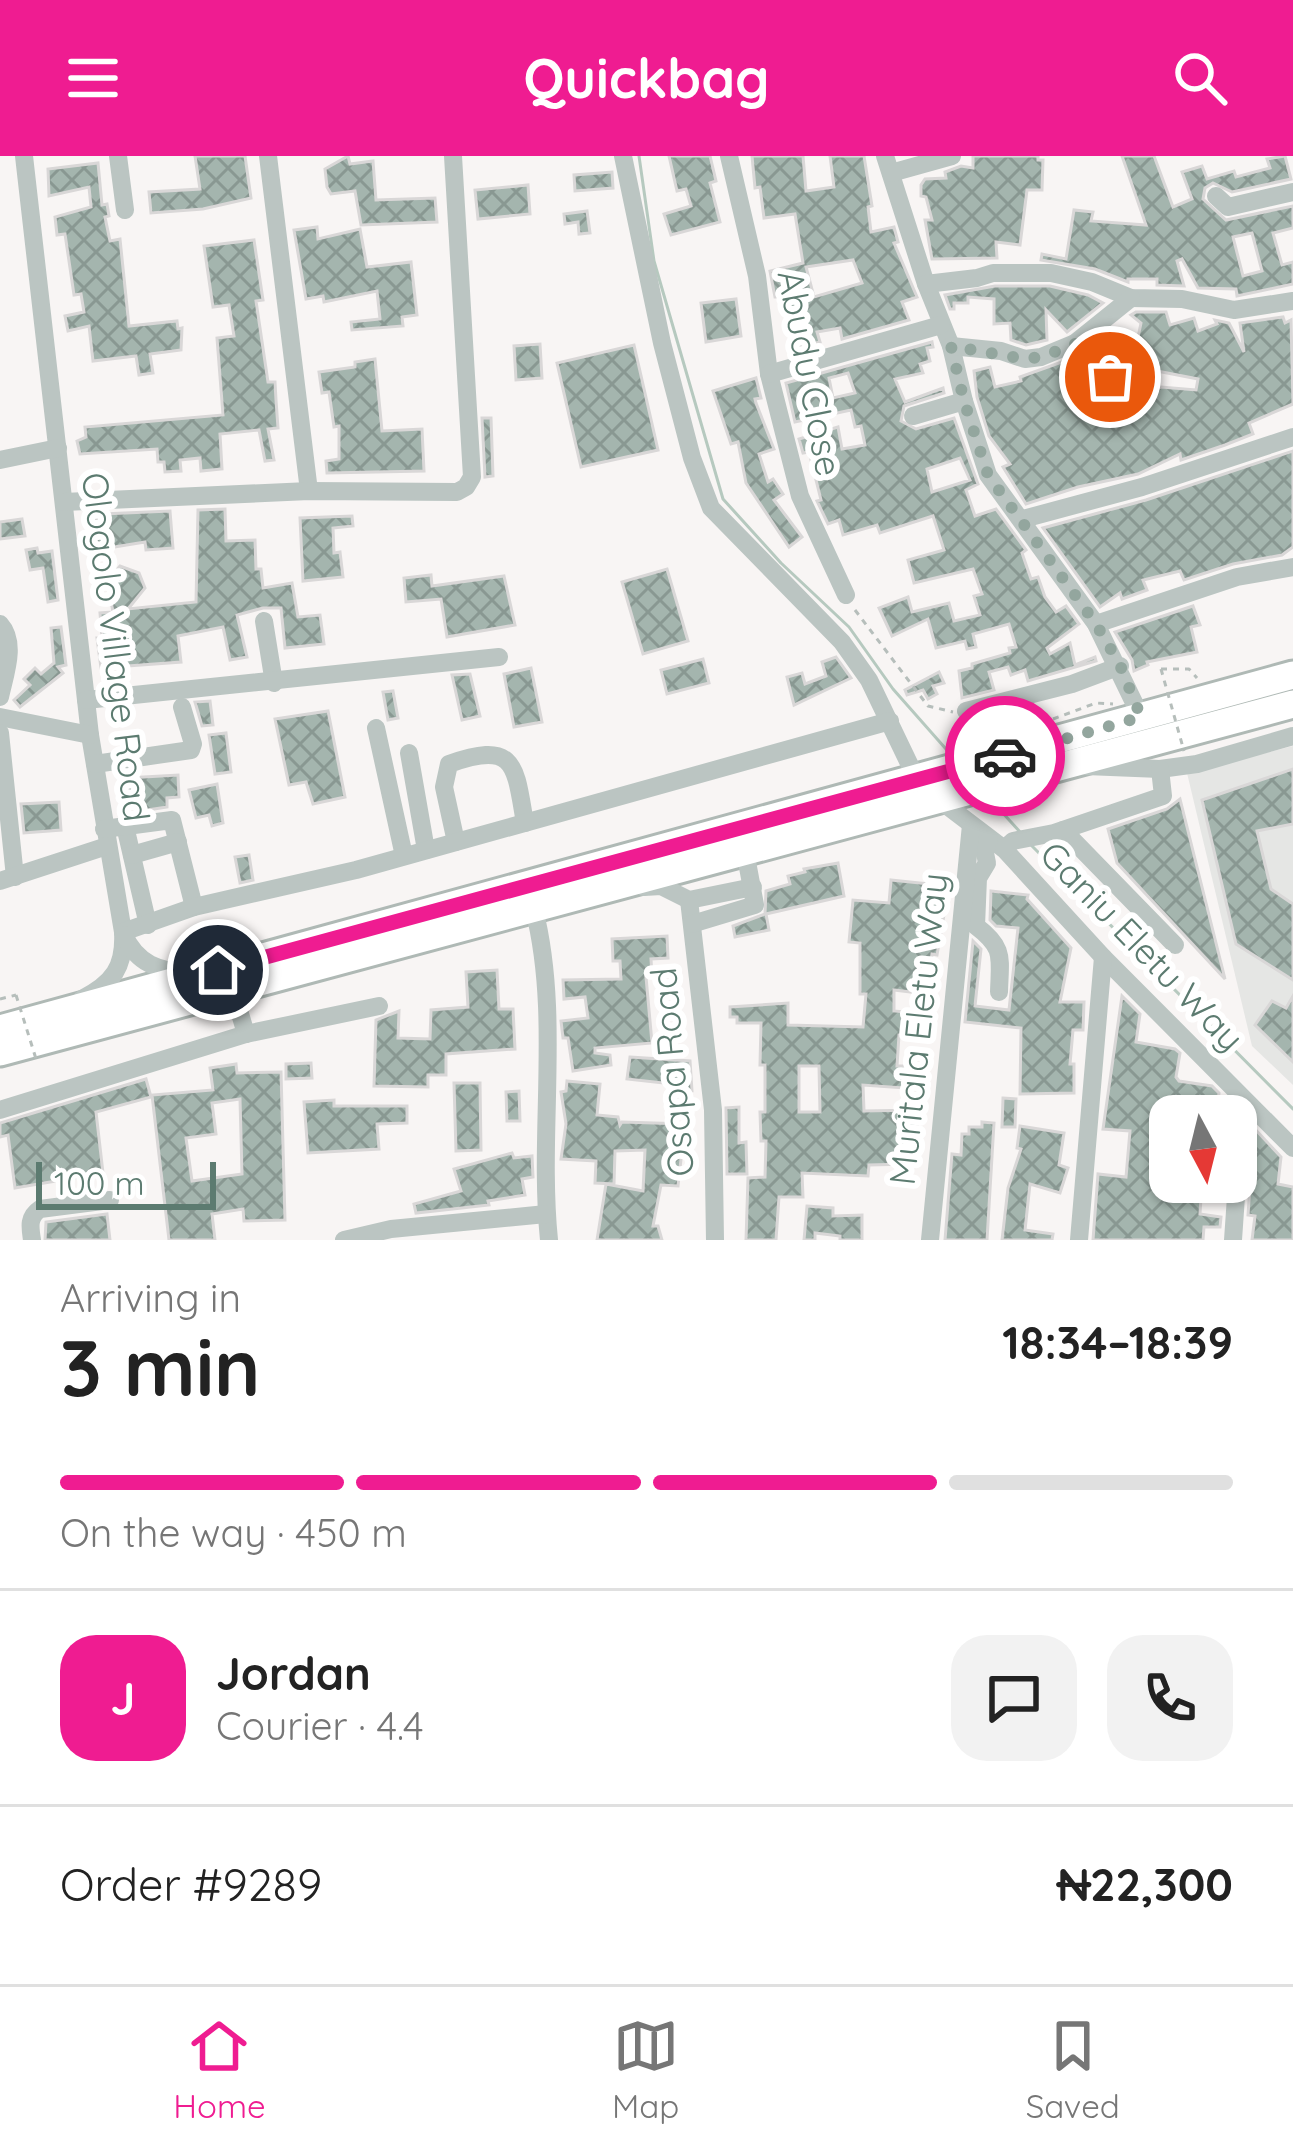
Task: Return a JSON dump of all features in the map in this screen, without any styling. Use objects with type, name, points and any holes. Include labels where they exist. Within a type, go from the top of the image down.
[{"type":"highway","points":[[0,1052],[225,980],[992,771],[1141,717],[1293,675]]},
{"type":"highway","points":[[1102,753],[1120,741],[1293,694]]},
{"type":"highway","points":[[992,771],[1056,766],[1293,704]]},
{"type":"highway","points":[[0,1028],[534,909],[747,849],[935,787]]},
{"type":"street","name":"Ologolo Village Road","points":[[24,156],[90,735],[123,932]]},
{"type":"street","points":[[118,156],[125,210]]},
{"type":"street","points":[[268,156],[309,491]]},
{"type":"street","points":[[64,502],[309,491],[457,492],[466,487],[472,477],[453,156]]},
{"type":"street","points":[[623,156],[662,343],[692,458],[711,508],[835,633],[935,787]]},
{"type":"street","name":"Abudu Close","points":[[729,156],[757,276],[769,374],[800,496],[846,595]]},
{"type":"street","points":[[952,156],[888,165],[951,346],[988,475],[1096,624],[1120,665],[1141,717]]},
{"type":"street","points":[[1216,196],[1228,207],[1293,192]]},
{"type":"street","points":[[926,284],[993,273],[1051,273],[1092,282],[1131,298],[1182,299],[1234,310],[1293,301]]},
{"type":"street","points":[[951,346],[1025,359],[1041,357],[1075,344],[1131,298]]},
{"type":"street","points":[[769,374],[941,325]]},
{"type":"street","points":[[1075,344],[1100,374],[1149,382]]},
{"type":"street","points":[[913,416],[964,401]]},
{"type":"street","points":[[1023,519],[1142,487],[1293,437]]},
{"type":"street","points":[[0,460],[58,448]]},
{"type":"street","points":[[1096,624],[1237,577],[1293,567]]},
{"type":"street","points":[[264,621],[274,683]]},
{"type":"street","points":[[0,624],[9,646],[0,697]]},
{"type":"street","points":[[86,700],[499,657]]},
{"type":"street","points":[[966,711],[1072,684],[1120,665]]},
{"type":"street","points":[[94,764],[190,750],[193,744],[182,707]]},
{"type":"street","points":[[0,717],[90,735]]},
{"type":"street","points":[[123,932],[194,907],[404,856],[890,721]]},
{"type":"street","points":[[376,728],[404,856]]},
{"type":"street","points":[[0,733],[7,879],[125,826],[172,820],[194,907]]},
{"type":"street","points":[[1056,766],[1160,769],[1197,764],[1293,736]]},
{"type":"street","points":[[409,753],[426,850]]},
{"type":"street","points":[[456,842],[444,787],[448,764],[475,754],[502,756],[514,766],[525,823]]},
{"type":"street","points":[[999,992],[1000,952],[994,940],[976,926],[978,878],[987,863],[984,848],[1059,832],[1163,796],[1160,769]]},
{"type":"street","name":"Ganiu Eletu Way","points":[[935,787],[971,825],[1002,844],[1102,957],[1293,1148]]},
{"type":"street","name":"Muritala Eletu Way","points":[[930,1240],[971,825]]},
{"type":"street","points":[[125,826],[148,925]]},
{"type":"street","points":[[1059,832],[1174,945]]},
{"type":"street","points":[[132,855],[178,842]]},
{"type":"street","points":[[689,900],[712,869],[747,849],[755,905],[692,924]]},
{"type":"street","points":[[610,889],[661,886],[689,900],[752,887]]},
{"type":"street","name":"Osapa Road","points":[[689,900],[713,1110],[716,1240]]},
{"type":"street","points":[[534,909],[542,941],[549,1240]]},
{"type":"street","points":[[123,932],[135,954],[155,967],[225,980],[246,1034]]},
{"type":"street","points":[[51,1015],[110,981],[122,961],[123,932]]},
{"type":"street","points":[[1079,1240],[1102,957]]},
{"type":"street","points":[[0,1110],[246,1034],[379,1006]]},
{"type":"street","points":[[32,1240],[30,1223],[40,1209],[110,1200]]},
{"type":"street","points":[[1232,1240],[1235,1203]]},
{"type":"street","points":[[344,1240],[546,1214]]},
{"type":"path","points":[[846,595],[928,706],[946,712],[966,711]]},
{"type":"path","points":[[1184,751],[1161,669],[1189,669]]},
{"type":"path","points":[[0,999],[16,994],[37,1062]]},
{"type":"shaded area","points":[[1293,746],[1293,1085],[1252,1046],[1187,773]]},
{"type":"building","points":[[195,156],[245,156],[251,198],[203,209],[151,213],[149,192],[200,189]]},
{"type":"building","points":[[348,156],[350,164],[373,161],[376,200],[435,198],[437,222],[361,225],[355,191],[331,194],[327,187],[325,169]]},
{"type":"building","points":[[669,156],[710,156],[716,181],[710,183],[720,222],[671,235],[664,214],[691,206],[686,189],[677,191]]},
{"type":"building","points":[[752,156],[803,156],[806,191],[834,187],[830,156],[864,156],[871,232],[894,227],[898,242],[894,243],[917,297],[902,302],[909,320],[842,339],[840,328],[817,332],[820,342],[796,348],[770,271],[803,263],[795,214],[764,218],[760,187],[755,188]],"holes":[[[853,260],[862,283],[814,297],[806,267]]]},
{"type":"building","points":[[973,156],[1038,156],[1043,160],[1042,190],[1027,190],[1020,245],[996,242],[997,258],[932,259],[925,220],[932,220],[921,185],[925,179],[946,178],[945,172],[961,166],[973,168]]},
{"type":"building","points":[[1122,156],[1154,156],[1173,207],[1192,199],[1182,172],[1202,166],[1207,179],[1234,171],[1236,177],[1270,168],[1267,159],[1285,156],[1291,179],[1232,192],[1213,183],[1205,188],[1203,199],[1226,220],[1293,206],[1293,228],[1273,233],[1282,265],[1293,262],[1293,284],[1237,296],[1236,289],[1198,288],[1182,259],[1177,261],[1184,286],[1157,285],[1157,279],[1128,282],[1095,269],[1041,260],[1042,254],[1066,259],[1074,210],[1093,212],[1091,221],[1146,225]],"holes":[[[1252,233],[1262,271],[1243,276],[1233,237]]]},
{"type":"building","points":[[98,163],[110,241],[120,239],[129,326],[177,321],[178,329],[182,328],[181,350],[150,354],[153,373],[139,375],[136,356],[93,361],[89,326],[68,331],[65,316],[84,312],[81,294],[74,295],[65,234],[57,235],[55,217],[91,207],[89,187],[49,196],[48,169]]},
{"type":"building","points":[[612,172],[613,188],[575,191],[574,175]]},
{"type":"building","points":[[528,185],[530,214],[478,219],[475,190]]},
{"type":"building","points":[[587,211],[590,233],[579,234],[578,222],[565,224],[564,214]]},
{"type":"building","points":[[317,227],[318,239],[360,229],[367,267],[411,262],[417,315],[402,317],[403,326],[352,330],[351,322],[380,319],[377,291],[324,302],[323,296],[306,299],[294,230]]},
{"type":"building","points":[[254,240],[263,300],[256,301],[268,382],[275,382],[278,428],[268,429],[274,460],[265,461],[259,430],[220,434],[222,469],[201,471],[200,458],[180,460],[181,471],[165,472],[157,449],[80,454],[77,441],[86,437],[85,427],[223,415],[217,338],[234,336],[229,305],[213,307],[204,246]]},
{"type":"building","points":[[995,286],[1050,286],[1103,303],[1067,332],[1046,310],[1047,340],[1026,345],[1011,340],[1010,323],[994,324],[994,299],[968,297],[968,303],[954,303],[950,309],[945,295]]},
{"type":"building","points":[[736,299],[741,336],[706,342],[701,303]]},
{"type":"building","points":[[1166,312],[1170,325],[1194,318],[1198,331],[1217,324],[1215,320],[1229,323],[1244,352],[1240,323],[1291,320],[1293,404],[1249,423],[1253,434],[1225,445],[1181,460],[1180,454],[1138,474],[1026,504],[1003,467],[1010,464],[989,436],[974,371],[990,367],[995,387],[1070,359],[1090,379],[1112,390],[1148,394],[1161,387],[1196,390],[1198,379],[1116,363],[1094,345],[1100,340],[1115,359],[1121,338],[1137,342],[1141,323],[1131,315]]},
{"type":"building","points":[[932,342],[933,347],[927,348],[930,361],[920,364],[923,373],[895,379],[905,402],[943,388],[944,393],[904,406],[901,421],[916,429],[954,418],[978,484],[966,490],[975,516],[996,509],[1026,550],[1022,553],[1031,579],[1038,577],[1056,612],[1066,606],[1079,624],[1047,648],[1050,654],[1070,643],[1075,665],[1095,657],[1096,661],[1028,681],[1025,670],[1011,675],[1008,667],[989,672],[994,690],[962,698],[959,671],[1016,647],[1009,624],[973,634],[976,647],[967,649],[965,641],[936,648],[928,619],[892,636],[879,608],[908,597],[912,612],[949,603],[954,621],[980,615],[974,596],[982,594],[973,569],[914,583],[908,560],[944,550],[933,516],[880,533],[877,525],[843,535],[839,520],[828,524],[817,501],[821,500],[809,452],[803,453],[799,439],[838,427],[842,449],[865,445],[861,426],[855,427],[851,410],[795,422],[786,383]],"holes":[[[848,373],[855,393],[833,398],[829,378]],[[960,458],[970,480],[932,492],[927,469]]]},
{"type":"building","points":[[540,344],[542,378],[516,380],[514,346]]},
{"type":"building","points":[[634,345],[658,450],[581,467],[557,363]]},
{"type":"building","points":[[375,359],[382,431],[422,429],[424,471],[327,473],[326,461],[339,459],[339,426],[334,427],[329,392],[322,393],[319,372]]},
{"type":"building","points":[[756,378],[761,398],[756,403],[774,449],[759,454],[768,482],[773,479],[783,494],[774,500],[802,537],[789,547],[746,483],[738,442],[731,444],[713,391]]},
{"type":"building","points":[[482,418],[491,418],[493,476],[485,477]]},
{"type":"building","points":[[1293,451],[1293,547],[1282,555],[1184,580],[1180,571],[1143,580],[1147,590],[1122,599],[1120,593],[1100,607],[1043,528],[1146,500]]},
{"type":"building","points":[[225,509],[226,541],[255,540],[256,569],[261,569],[263,588],[292,583],[298,617],[320,615],[324,644],[285,648],[281,608],[263,608],[237,615],[247,657],[230,660],[223,627],[178,636],[181,662],[101,668],[100,613],[113,612],[107,581],[120,566],[139,573],[145,588],[128,609],[196,602],[198,510]]},
{"type":"building","points":[[170,511],[173,548],[146,550],[145,542],[96,550],[92,521],[103,519],[103,514]]},
{"type":"building","points":[[352,516],[353,526],[333,528],[334,553],[340,552],[343,577],[303,581],[300,518]]},
{"type":"building","points":[[22,519],[25,536],[0,539],[0,522]]},
{"type":"building","points":[[37,548],[38,553],[52,551],[58,600],[48,602],[43,568],[30,570],[26,550]]},
{"type":"building","points":[[667,569],[688,641],[643,654],[622,582]]},
{"type":"building","points":[[431,575],[432,586],[504,576],[515,625],[447,637],[441,599],[406,602],[404,578]]},
{"type":"building","points":[[1193,606],[1200,625],[1191,627],[1197,652],[1147,662],[1134,671],[1115,632]]},
{"type":"building","points":[[61,627],[66,665],[58,667],[63,673],[20,707],[14,700],[30,685],[24,679],[35,668],[41,674],[54,663],[51,628]]},
{"type":"building","points":[[836,657],[851,678],[794,705],[787,677],[802,673],[805,684],[826,676],[822,662]]},
{"type":"building","points":[[703,659],[709,683],[667,694],[661,670]]},
{"type":"building","points":[[531,668],[542,722],[514,727],[504,674]]},
{"type":"building","points":[[939,672],[944,683],[933,686],[937,694],[928,699],[923,690],[907,695],[905,690]]},
{"type":"building","points":[[470,674],[480,716],[462,720],[452,675]]},
{"type":"building","points":[[393,691],[398,718],[388,720],[383,692]]},
{"type":"building","points":[[210,701],[213,725],[202,726],[195,702]]},
{"type":"building","points":[[328,711],[345,797],[313,804],[306,782],[289,785],[275,719]]},
{"type":"building","points":[[226,733],[231,772],[215,774],[209,735]]},
{"type":"building","points":[[1293,769],[1293,824],[1257,831],[1271,889],[1293,904],[1293,980],[1236,944],[1202,800]]},
{"type":"building","points":[[178,775],[179,797],[167,798],[167,807],[141,811],[137,802],[129,802],[127,778]]},
{"type":"building","points":[[217,784],[223,823],[212,826],[209,815],[196,818],[189,790]]},
{"type":"building","points":[[1180,799],[1225,979],[1117,863],[1108,829],[1167,809]]},
{"type":"building","points":[[59,802],[61,830],[24,833],[21,804]]},
{"type":"building","points":[[249,855],[253,880],[240,883],[235,857]]},
{"type":"building","points":[[838,863],[844,896],[766,914],[769,930],[735,937],[733,926],[765,914],[766,891],[790,884],[788,876],[804,869]]},
{"type":"building","points":[[891,880],[949,886],[927,994],[894,990],[894,1011],[927,1014],[925,1037],[899,1035],[897,1066],[905,1066],[904,1088],[863,1085],[864,1111],[917,1110],[918,1136],[908,1136],[908,1164],[869,1165],[868,1176],[802,1173],[803,1197],[779,1197],[776,1240],[746,1240],[748,1178],[765,1177],[766,1141],[761,1141],[760,1112],[765,1112],[765,1065],[760,1065],[761,1023],[737,1023],[737,1017],[730,1017],[730,1007],[788,1003],[788,1025],[863,1027],[866,994],[860,994],[860,943],[849,942],[853,900],[889,903]],"holes":[[[799,1066],[819,1066],[820,1112],[799,1112]]]},
{"type":"building","points":[[991,891],[1028,895],[1071,948],[1060,1002],[1084,1002],[1083,1030],[1073,1030],[1074,1093],[1020,1094],[1021,1028],[965,1022],[973,941],[981,949],[975,1006],[1009,1010],[1018,928],[996,926],[990,920]]},
{"type":"building","points":[[667,936],[668,958],[651,959],[652,976],[646,977],[652,1043],[595,1048],[595,1053],[610,1055],[611,1065],[573,1071],[561,1021],[588,1018],[585,997],[564,999],[563,980],[621,979],[620,961],[613,961],[612,939]]},
{"type":"building","points":[[497,970],[499,1009],[513,1009],[515,1049],[446,1054],[446,1075],[428,1075],[428,1087],[374,1086],[376,1020],[399,1011],[398,1038],[430,1039],[431,1010],[468,1007],[466,972]]},
{"type":"building","points":[[1122,996],[1140,1014],[1136,1042],[1175,1049],[1180,1053],[1179,1081],[1212,1086],[1219,1093],[1149,1095],[1149,1203],[1201,1203],[1200,1214],[1221,1217],[1220,1227],[1204,1227],[1203,1240],[1093,1240],[1098,1174],[1126,1177],[1130,1131],[1103,1129]]},
{"type":"building","points":[[1293,996],[1293,1062],[1255,1025],[1272,1001],[1286,1008]]},
{"type":"building","points":[[630,1057],[690,1061],[692,1091],[682,1092],[682,1085],[627,1079]]},
{"type":"building","points":[[311,1063],[312,1078],[286,1079],[286,1064]]},
{"type":"building","points":[[236,1064],[237,1073],[281,1072],[285,1220],[244,1221],[243,1209],[212,1214],[215,1240],[169,1240],[152,1095],[213,1090],[210,1068]],"holes":[[[240,1099],[242,1174],[192,1181],[186,1138],[216,1134],[212,1103]]]},
{"type":"building","points":[[146,1079],[151,1097],[96,1112],[103,1173],[15,1188],[8,1135],[0,1137],[0,1123]]},
{"type":"building","points":[[567,1081],[600,1084],[597,1115],[618,1117],[620,1125],[685,1124],[678,1186],[661,1185],[653,1226],[658,1226],[662,1240],[597,1240],[606,1184],[643,1191],[645,1150],[615,1151],[614,1184],[595,1183],[596,1161],[561,1159],[566,1124],[561,1092],[566,1091]]},
{"type":"building","points":[[454,1083],[480,1083],[481,1150],[456,1151]]},
{"type":"building","points":[[519,1091],[520,1121],[507,1121],[506,1092]]},
{"type":"building","points":[[1003,1098],[1016,1099],[1015,1127],[1002,1127]]},
{"type":"building","points":[[334,1100],[334,1106],[407,1106],[407,1123],[377,1124],[379,1149],[308,1153],[304,1102]]},
{"type":"building","points":[[739,1107],[739,1143],[746,1142],[747,1174],[727,1174],[726,1108]]},
{"type":"building","points":[[982,1122],[994,1123],[987,1240],[945,1240],[952,1154],[961,1155],[962,1134],[969,1134],[969,1127],[982,1127]]},
{"type":"building","points":[[1020,1126],[1064,1133],[1059,1165],[1068,1168],[1060,1193],[1030,1184],[1025,1230],[1053,1234],[1052,1240],[1002,1240],[1008,1188],[1021,1149],[1017,1148]]},
{"type":"building","points":[[1257,1131],[1281,1157],[1278,1184],[1293,1187],[1293,1240],[1252,1240],[1255,1216],[1248,1215],[1249,1203],[1257,1203]]},
{"type":"building","points":[[512,1153],[514,1158],[532,1156],[533,1177],[522,1179],[525,1195],[488,1201],[489,1205],[416,1213],[414,1204],[461,1191],[454,1169]]},
{"type":"building","points":[[807,1206],[833,1208],[833,1216],[862,1215],[862,1240],[815,1233],[815,1240],[804,1240]]},
{"type":"building","points":[[107,1214],[110,1240],[45,1240],[46,1222]]},
{"type":"waterway","points":[[639,156],[654,261],[723,499],[849,627],[893,689],[953,757]]},
{"type":"waterway","points":[[991,800],[1021,833]]},
{"type":"waterway","points":[[1031,845],[1293,1109]]},
{"type":"way so far","points":[[1005,756],[1141,717],[1120,665],[1096,624],[988,475],[951,346],[1025,359],[1075,344],[1100,374],[1110,377]]},
{"type":"route","points":[[218,970],[1005,756]]}]
